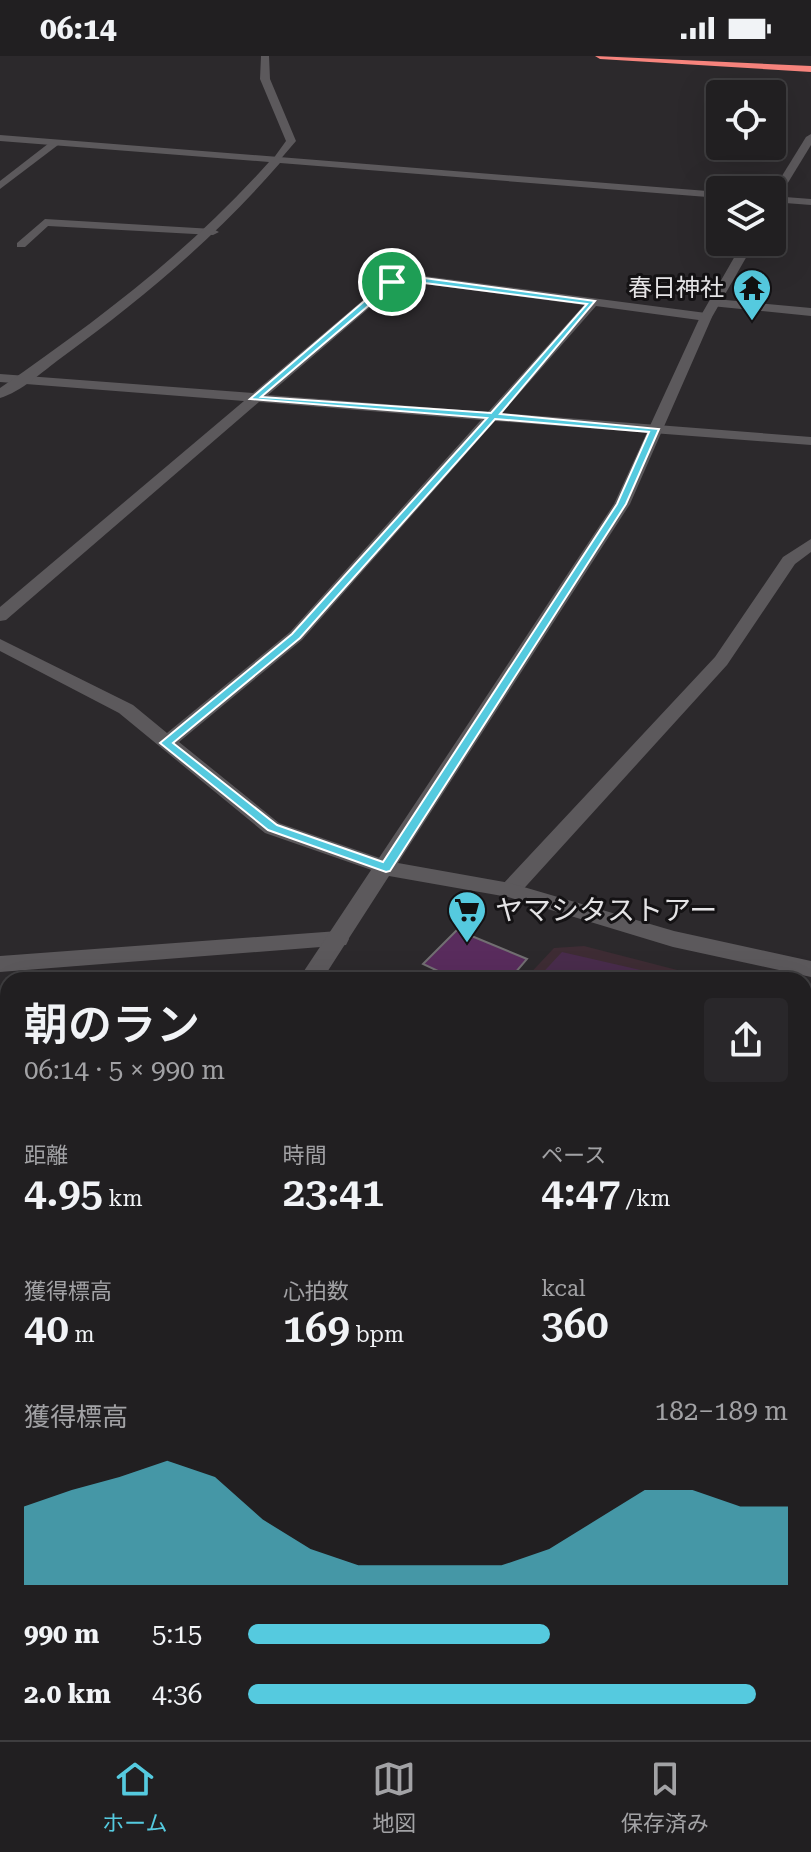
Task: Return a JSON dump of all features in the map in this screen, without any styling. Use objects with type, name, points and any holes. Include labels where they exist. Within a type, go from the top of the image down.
[{"type":"highway","points":[[600,56],[811,66]]},
{"type":"highway","points":[[684,56],[811,66]]},
{"type":"street","points":[[0,394],[144,291],[213,232],[278,159],[291,141],[265,79],[265,56]]},
{"type":"street","points":[[786,177],[811,137]]},
{"type":"street","points":[[0,138],[706,194]]},
{"type":"street","points":[[0,186],[57,142]]},
{"type":"street","points":[[786,201],[811,202]]},
{"type":"street","points":[[21,245],[45,222],[213,232]]},
{"type":"street","points":[[315,972],[622,504],[711,310],[741,256]]},
{"type":"street","points":[[0,616],[392,282],[409,278],[593,302],[711,310],[811,312]]},
{"type":"street","points":[[166,743],[296,636],[593,302]]},
{"type":"street","points":[[0,378],[811,441]]},
{"type":"street","points":[[510,890],[721,661],[789,561],[811,544]]},
{"type":"street","points":[[0,644],[126,709],[272,828],[386,868],[510,890],[673,939],[811,969]]},
{"type":"street","points":[[0,964],[338,939]]},
{"type":"shaded area","points":[[584,946],[685,972],[532,972],[554,948]]},
{"type":"shaded area","points":[[562,952],[649,972],[543,972]]},
{"type":"building","name":"ヤマシタストアー","points":[[457,930],[527,959],[516,972],[440,972],[423,964]]},
{"type":"place","name":"春日神社","points":[[752,322]]},
{"type":"place","name":"ヤマシタストアー","points":[[467,944]]},
{"type":"route","points":[[392,282],[254,399],[493,416],[654,429],[622,504],[386,868],[272,828],[166,743],[296,636],[493,416],[593,302],[409,278],[392,282]]}]
